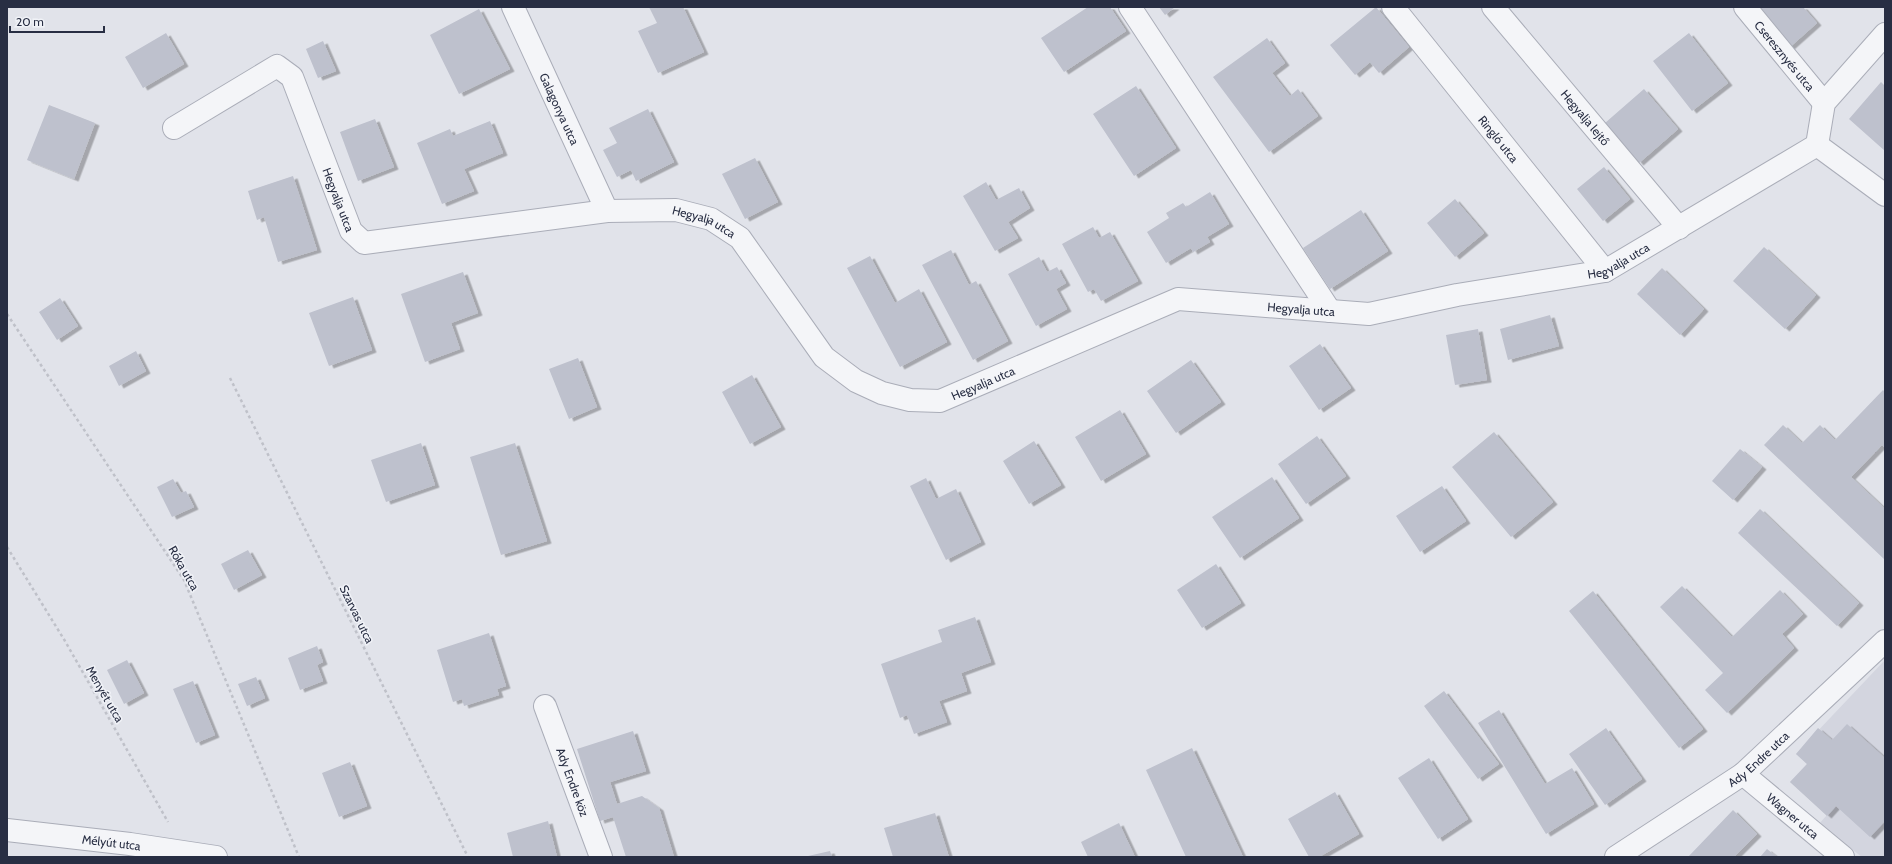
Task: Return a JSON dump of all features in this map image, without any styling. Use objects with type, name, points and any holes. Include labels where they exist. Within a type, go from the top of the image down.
[{"type":"street","name":"Galagonya utca","points":[[513,7],[607,211]]},
{"type":"street","points":[[1130,7],[1330,311]]},
{"type":"street","name":"Ringló utca","points":[[1393,7],[1605,271]]},
{"type":"street","name":"Hegyalja lejtő","points":[[1493,7],[1679,228]]},
{"type":"street","name":"Cseresznyés utca","points":[[1746,7],[1824,103]]},
{"type":"street","points":[[1885,34],[1824,103],[1818,145],[1885,195]]},
{"type":"street","name":"Hegyalja utca","points":[[174,128],[277,66],[292,78],[351,232],[364,243],[607,211],[676,210],[711,219],[740,238],[824,358],[856,381],[882,393],[910,400],[940,401],[1178,299],[1369,314],[1457,296],[1605,271],[1818,145]]},
{"type":"street","name":"Ady Endre utca","points":[[1616,857],[1743,774],[1885,641]]},
{"type":"street","name":"Ady Endre köz","points":[[545,706],[601,857]]},
{"type":"street","name":"Wagner utca","points":[[1743,774],[1843,857]]},
{"type":"street","name":"Mélyút utca","points":[[7,830],[216,857]]},
{"type":"path","name":"Róka utca","points":[[7,314],[184,580],[299,857]]},
{"type":"path","name":"Szarvas utca","points":[[230,378],[468,857]]},
{"type":"path","name":"Menyét utca","points":[[7,546],[65,641],[186,852]]},
{"type":"shaded area","points":[[1885,660],[1885,857],[1862,857],[1819,824],[1827,815],[1790,782],[1807,764],[1796,754]]},
{"type":"building","points":[[649,7],[683,7],[704,52],[658,73],[638,31],[657,23]]},
{"type":"building","points":[[1088,7],[1110,7],[1126,31],[1064,72],[1041,38]]},
{"type":"building","points":[[1159,7],[1175,7],[1165,15]]},
{"type":"building","points":[[1376,7],[1409,47],[1379,73],[1370,62],[1355,75],[1330,45]]},
{"type":"building","points":[[1754,7],[1803,7],[1817,23],[1790,47]]},
{"type":"building","points":[[479,9],[510,69],[459,94],[430,35]]},
{"type":"building","points":[[166,33],[184,64],[143,88],[125,57]]},
{"type":"building","points":[[1689,33],[1728,83],[1692,111],[1653,61]]},
{"type":"building","points":[[1267,38],[1285,63],[1272,73],[1290,96],[1298,89],[1318,116],[1269,152],[1213,77]]},
{"type":"building","points":[[323,41],[336,71],[318,78],[306,49]]},
{"type":"building","points":[[1881,82],[1885,86],[1885,151],[1849,119]]},
{"type":"building","points":[[1136,86],[1176,148],[1134,176],[1093,114]]},
{"type":"building","points":[[1644,89],[1678,129],[1639,163],[1605,123]]},
{"type":"building","points":[[49,105],[95,123],[74,179],[27,160]]},
{"type":"building","points":[[648,109],[674,162],[636,181],[631,170],[617,177],[603,150],[617,143],[609,128]]},
{"type":"building","points":[[375,119],[394,167],[358,181],[340,132]]},
{"type":"building","points":[[490,121],[503,153],[464,169],[474,191],[442,204],[417,143],[450,129],[453,136]]},
{"type":"building","points":[[755,158],[778,202],[745,219],[722,174]]},
{"type":"building","points":[[1604,167],[1630,199],[1603,221],[1577,189]]},
{"type":"building","points":[[293,176],[317,250],[278,262],[264,217],[257,220],[248,191]]},
{"type":"building","points":[[986,182],[996,200],[1019,188],[1030,208],[1008,222],[1018,238],[995,251],[963,196]]},
{"type":"building","points":[[1210,192],[1229,224],[1207,237],[1210,242],[1193,252],[1191,248],[1166,263],[1147,232],[1169,218],[1166,213],[1183,203],[1186,207]]},
{"type":"building","points":[[1455,199],[1484,233],[1455,257],[1427,223]]},
{"type":"building","points":[[1361,210],[1388,251],[1330,289],[1303,248]]},
{"type":"building","points":[[1093,227],[1099,238],[1110,232],[1138,281],[1101,301],[1094,289],[1088,292],[1062,244]]},
{"type":"building","points":[[1764,247],[1816,295],[1785,329],[1733,281]]},
{"type":"building","points":[[951,250],[969,285],[976,281],[1008,341],[973,360],[922,265]]},
{"type":"building","points":[[870,256],[895,303],[919,289],[947,342],[900,367],[847,268]]},
{"type":"building","points":[[1039,257],[1047,272],[1057,267],[1066,283],[1056,289],[1067,309],[1036,326],[1008,274]]},
{"type":"building","points":[[1662,268],[1704,309],[1680,335],[1637,294]]},
{"type":"building","points":[[463,272],[478,313],[451,323],[460,349],[425,362],[401,294]]},
{"type":"building","points":[[353,297],[372,350],[329,366],[309,313]]},
{"type":"building","points":[[60,298],[78,326],[57,340],[39,312]]},
{"type":"building","points":[[1550,315],[1559,346],[1508,360],[1500,329]]},
{"type":"building","points":[[1478,329],[1487,380],[1455,385],[1446,335]]},
{"type":"building","points":[[1320,344],[1351,388],[1319,410],[1289,366]]},
{"type":"building","points":[[136,351],[146,371],[119,386],[109,366]]},
{"type":"building","points":[[578,358],[597,407],[569,419],[549,369]]},
{"type":"building","points":[[1191,360],[1221,402],[1176,433],[1147,391]]},
{"type":"building","points":[[752,375],[781,427],[750,444],[722,392]]},
{"type":"building","points":[[1883,390],[1885,392],[1885,448],[1882,445],[1851,477],[1885,509],[1885,560],[1764,445],[1783,425],[1802,443],[1820,425],[1835,440]]},
{"type":"building","points":[[1120,410],[1146,454],[1101,481],[1075,437]]},
{"type":"building","points":[[1494,432],[1553,502],[1511,537],[1452,467]]},
{"type":"building","points":[[1317,436],[1346,476],[1306,504],[1278,464]]},
{"type":"building","points":[[1034,441],[1061,485],[1029,504],[1003,461]]},
{"type":"building","points":[[421,443],[435,485],[386,502],[371,460]]},
{"type":"building","points":[[515,443],[547,541],[501,555],[470,457]]},
{"type":"building","points":[[1740,449],[1762,467],[1733,500],[1712,481]]},
{"type":"building","points":[[1272,477],[1299,518],[1240,558],[1212,517]]},
{"type":"building","points":[[926,478],[936,499],[956,489],[981,542],[946,560],[910,486]]},
{"type":"building","points":[[173,479],[181,493],[186,491],[194,507],[172,517],[157,487]]},
{"type":"building","points":[[1442,486],[1466,521],[1420,552],[1396,516]]},
{"type":"building","points":[[1760,509],[1859,603],[1837,626],[1738,533]]},
{"type":"building","points":[[248,550],[262,575],[234,590],[221,564]]},
{"type":"building","points":[[1216,564],[1241,603],[1202,628],[1177,590]]},
{"type":"building","points":[[1682,586],[1732,637],[1780,590],[1803,614],[1782,634],[1794,648],[1727,713],[1705,690],[1723,673],[1660,607]]},
{"type":"building","points":[[1593,591],[1703,729],[1679,748],[1569,611]]},
{"type":"building","points":[[975,617],[991,662],[961,673],[967,691],[939,701],[947,722],[914,734],[907,715],[900,718],[881,664],[942,642],[938,630]]},
{"type":"building","points":[[489,633],[506,686],[497,689],[499,695],[464,706],[462,699],[453,702],[437,650]]},
{"type":"building","points":[[317,646],[323,662],[317,665],[323,681],[300,690],[288,658]]},
{"type":"building","points":[[127,660],[144,693],[124,704],[107,670]]},
{"type":"building","points":[[256,677],[265,698],[247,706],[238,684]]},
{"type":"building","points":[[193,681],[215,735],[196,743],[173,689]]},
{"type":"building","points":[[1444,691],[1499,764],[1478,779],[1424,706]]},
{"type":"building","points":[[1499,710],[1545,784],[1572,768],[1594,804],[1546,834],[1478,723]]},
{"type":"building","points":[[1847,724],[1885,758],[1885,821],[1870,837],[1836,806],[1827,816],[1790,782],[1807,764],[1796,754],[1818,728],[1832,740]]},
{"type":"building","points":[[1606,728],[1642,779],[1605,805],[1569,754]]},
{"type":"building","points":[[633,731],[646,771],[610,782],[617,804],[642,796],[659,808],[674,857],[626,857],[613,817],[600,821],[577,749]]},
{"type":"building","points":[[1192,748],[1243,857],[1186,857],[1146,770]]},
{"type":"building","points":[[1429,758],[1468,819],[1438,839],[1398,778]]},
{"type":"building","points":[[350,762],[367,806],[339,817],[322,773]]},
{"type":"building","points":[[1335,792],[1359,834],[1319,857],[1309,857],[1288,819]]},
{"type":"building","points":[[1733,810],[1757,834],[1734,857],[1688,857]]},
{"type":"building","points":[[935,813],[949,857],[893,857],[884,828]]},
{"type":"building","points":[[548,821],[557,857],[513,857],[507,833]]},
{"type":"building","points":[[1119,823],[1135,857],[1088,857],[1081,842]]},
{"type":"building","points":[[1767,849],[1777,857],[1760,857]]},
{"type":"building","points":[[830,851],[832,857],[808,857],[808,856]]}]
